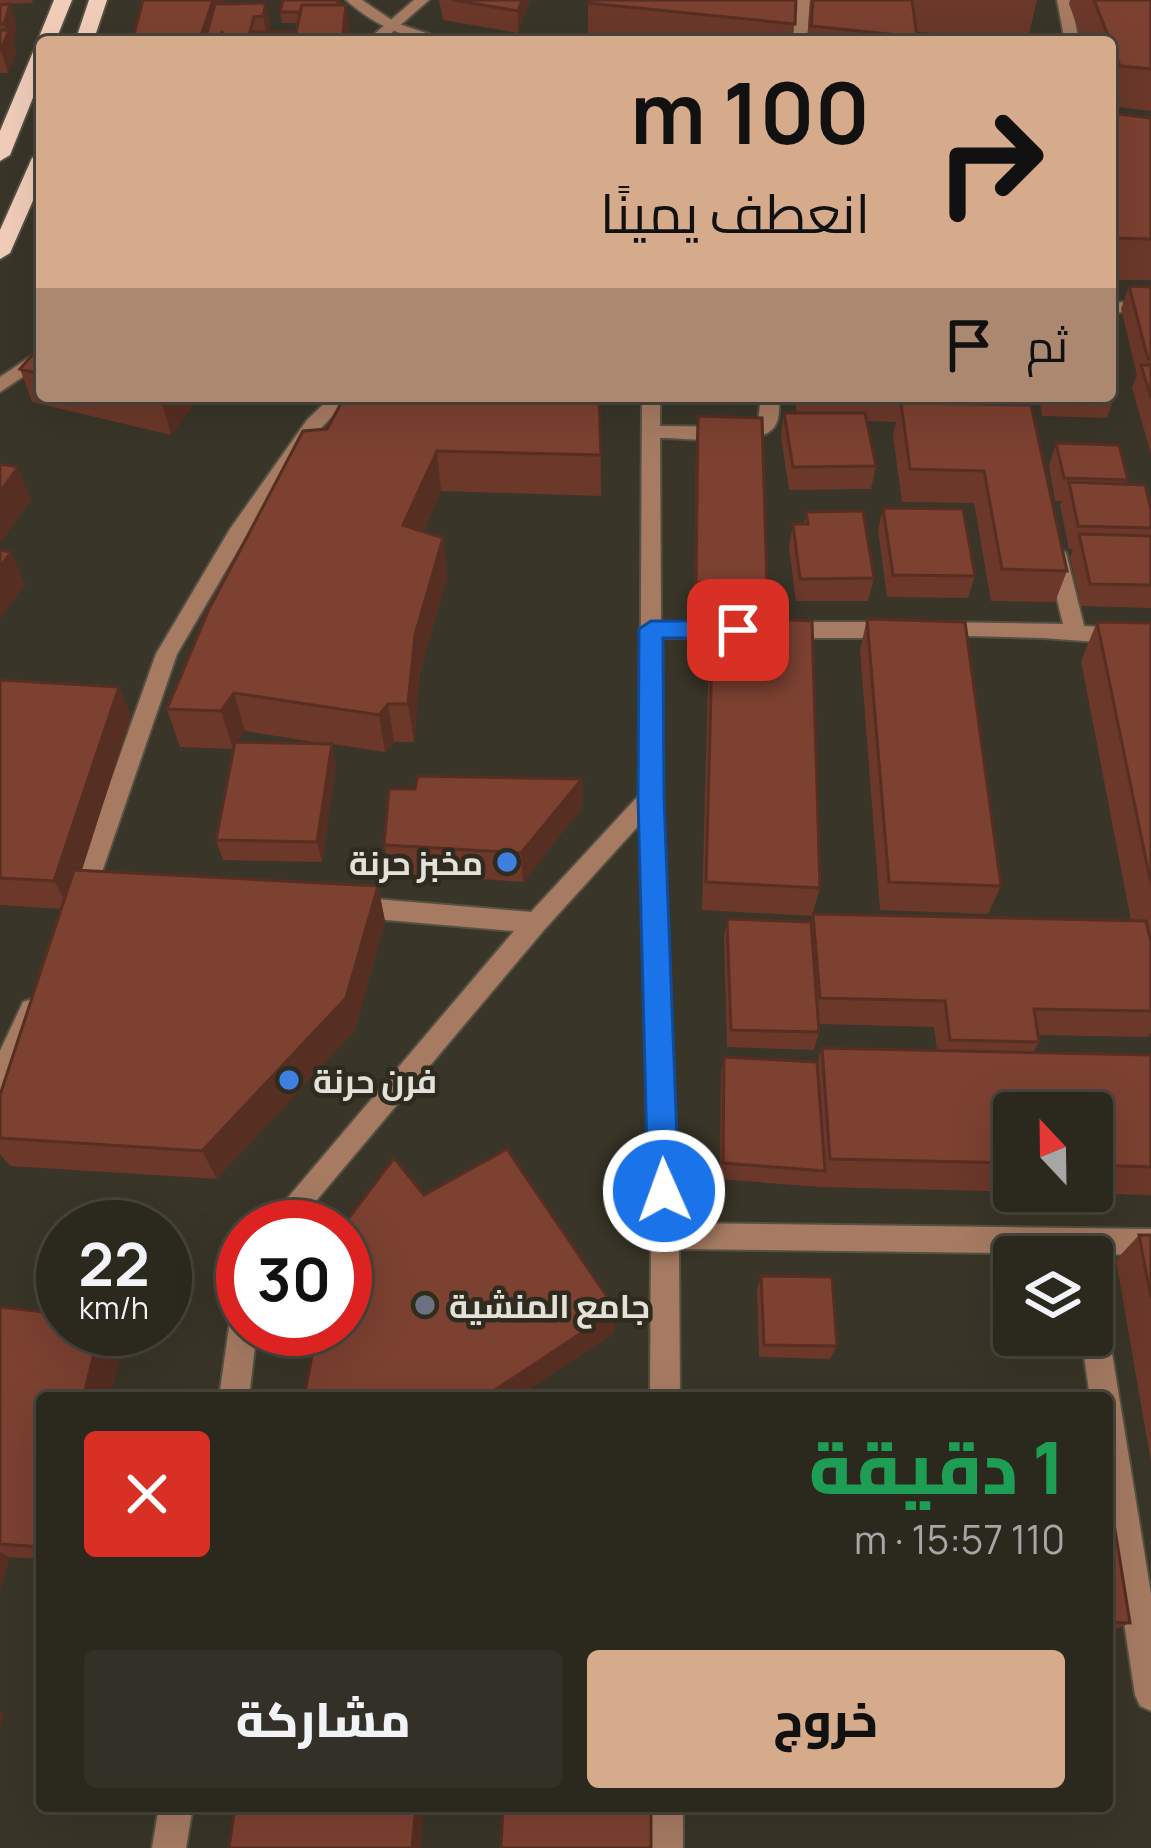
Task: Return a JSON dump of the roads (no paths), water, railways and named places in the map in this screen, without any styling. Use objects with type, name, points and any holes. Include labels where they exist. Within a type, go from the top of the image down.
[{"type":"main road","points":[[48,36],[62,0]]},
{"type":"main road","points":[[86,36],[98,0]]},
{"type":"main road","points":[[0,155],[36,67]]},
{"type":"main road","points":[[0,253],[36,172]]},
{"type":"street","points":[[353,0],[391,26],[425,36]]},
{"type":"street","points":[[379,36],[422,0]]},
{"type":"street","points":[[800,36],[803,0]]},
{"type":"street","points":[[1064,0],[1071,36]]},
{"type":"street","points":[[1116,307],[1151,308]]},
{"type":"street","points":[[0,386],[36,359]]},
{"type":"street","points":[[68,927],[99,884],[166,654],[237,534],[314,424],[337,402]]},
{"type":"street","points":[[652,402],[651,797],[665,1236],[665,1392]]},
{"type":"street","points":[[651,432],[748,433],[765,428],[769,402]]},
{"type":"street","points":[[1049,525],[1076,633]]},
{"type":"street","points":[[651,629],[1076,633],[1151,638]]},
{"type":"street","points":[[300,1200],[536,923],[651,797]]},
{"type":"street","points":[[323,904],[536,923]]},
{"type":"street","points":[[0,1078],[40,993]]},
{"type":"street","points":[[665,1236],[993,1246]]},
{"type":"street","points":[[1113,1246],[1151,1242]]},
{"type":"street","points":[[235,1392],[239,1356]]},
{"type":"street","points":[[1098,1356],[1104,1392]]},
{"type":"street","points":[[1113,1446],[1147,1637],[1151,1695]]},
{"type":"street","points":[[170,1848],[175,1812]]},
{"type":"street","points":[[666,1812],[666,1848]]},
{"type":"place","name":"مخبز حرنة","points":[[507,862]]},
{"type":"place","name":"فرن حرنة","points":[[289,1080]]},
{"type":"place","name":"جامع المنشية","points":[[425,1305]]}]
